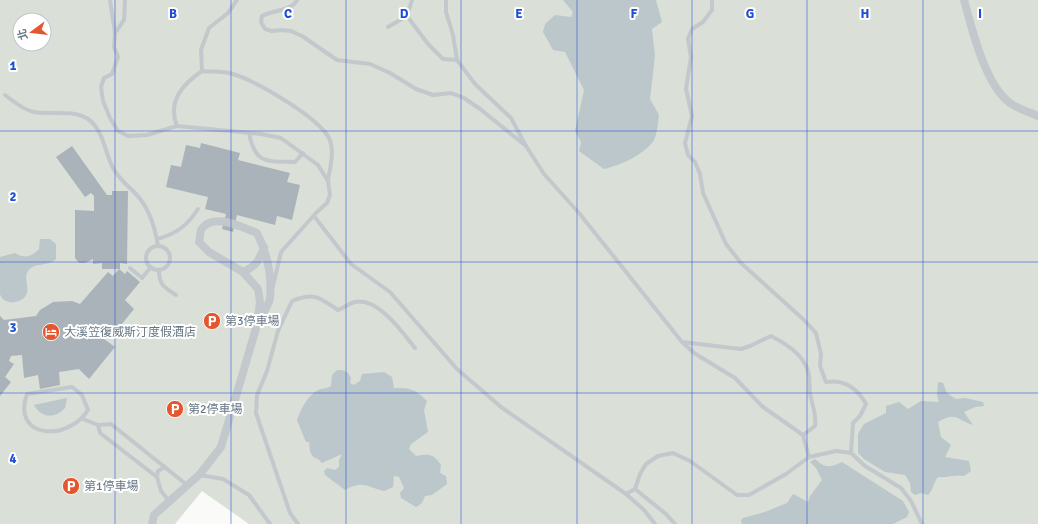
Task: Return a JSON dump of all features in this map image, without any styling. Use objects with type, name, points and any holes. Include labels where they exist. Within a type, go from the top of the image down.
[{"type":"street","points":[[964,0],[970,24],[988,77],[1010,103],[1038,116]]},
{"type":"street","points":[[152,524],[154,515],[200,474],[221,447],[258,325],[270,300],[268,268],[264,247],[257,233],[222,221],[209,222],[201,230],[199,242],[210,252],[243,272],[258,289],[260,302],[258,325]]},
{"type":"street","points":[[243,272],[253,268],[260,260],[264,247]]},
{"type":"lane","points":[[110,0],[115,33],[114,47],[118,57],[112,74],[104,78],[101,87],[107,112],[118,131],[128,136],[147,135],[177,126],[249,133],[281,138],[318,165],[328,181]]},
{"type":"lane","points":[[115,33],[124,20],[125,0]]},
{"type":"lane","points":[[202,71],[202,50],[209,28],[228,13],[237,0]]},
{"type":"lane","points":[[297,0],[295,5],[284,10],[273,10],[262,16],[260,22],[265,28],[272,31],[292,31],[302,36],[337,60],[370,64],[390,73],[416,89],[433,95],[451,94],[464,98],[526,146]]},
{"type":"lane","points":[[388,27],[407,16],[412,0]]},
{"type":"lane","points":[[446,0],[446,12],[457,60],[475,84],[511,118],[526,146],[544,174],[579,213],[682,342],[694,353],[735,378],[764,407],[804,435],[809,457]]},
{"type":"lane","points":[[712,0],[712,10],[703,22],[692,29],[688,39],[691,57],[686,89],[692,116],[685,143],[688,155],[695,162],[700,174],[703,193],[726,244],[741,263],[803,319],[816,333],[821,354],[820,366],[826,382],[837,380],[847,383],[860,393],[866,404],[860,416],[853,423],[851,453]]},
{"type":"lane","points":[[407,16],[428,44],[443,59],[457,60]]},
{"type":"lane","points":[[177,126],[173,113],[176,96],[190,79],[202,71],[232,73],[278,96],[316,121],[329,139],[332,157],[328,181],[330,195],[327,204],[281,252],[270,300]]},
{"type":"lane","points":[[5,95],[18,105],[33,112],[79,116],[89,120],[98,131],[119,179],[136,194],[145,207],[152,222],[158,246]]},
{"type":"lane","points":[[249,133],[254,152],[256,155],[266,160],[295,162],[303,153]]},
{"type":"lane","points":[[156,239],[181,230],[198,209]]},
{"type":"lane","points":[[314,216],[351,264],[390,292],[457,369],[507,411],[626,494],[644,510],[656,524]]},
{"type":"lane","points":[[158,246],[166,249],[170,256],[169,264],[159,270],[151,268],[147,261],[147,253],[152,248],[158,246]]},
{"type":"lane","points":[[130,268],[142,278],[151,268]]},
{"type":"lane","points":[[159,270],[159,280],[162,285],[176,295]]},
{"type":"lane","points":[[298,524],[290,513],[256,414],[257,395],[267,371],[278,331],[292,301],[306,295],[321,299],[338,310],[356,302],[372,304],[388,316],[415,348]]},
{"type":"lane","points":[[682,342],[741,348],[750,346],[772,336],[787,344],[803,361],[809,374],[810,392],[817,415],[815,426],[804,435]]},
{"type":"lane","points":[[72,387],[82,395],[88,410],[83,419],[75,426],[62,430],[46,431],[33,427],[24,416],[23,405],[27,394],[72,387]]},
{"type":"lane","points":[[200,411],[232,412]]},
{"type":"lane","points":[[83,419],[98,425],[111,424],[187,485]]},
{"type":"lane","points":[[98,425],[100,433],[157,477]]},
{"type":"lane","points":[[626,494],[634,489],[646,464],[658,456],[673,453],[690,461],[737,495],[749,495],[786,474],[809,457],[836,451],[851,453],[865,466],[901,488],[911,501],[922,524]]},
{"type":"lane","points":[[165,467],[158,471],[157,477],[161,491],[170,501]]},
{"type":"lane","points":[[200,474],[223,479],[249,495],[270,524]]},
{"type":"lane","points":[[634,489],[666,514],[675,524]]},
{"type":"shaded area","points":[[0,0],[1038,0],[1038,524],[249,524],[202,491],[175,524],[0,524]]},
{"type":"shaded area","points":[[563,0],[656,0],[662,22],[652,29],[655,56],[650,99],[659,115],[655,137],[650,145],[638,155],[618,165],[604,169],[579,151],[581,142],[575,131],[584,90],[565,52],[553,50],[543,32],[545,24],[555,15],[571,17],[573,12]]},
{"type":"shaded area","points":[[40,239],[50,239],[56,244],[56,259],[49,263],[37,265],[31,268],[28,271],[26,278],[27,293],[25,297],[15,302],[6,301],[0,294],[0,257],[15,253],[22,256],[31,255],[39,249]]},
{"type":"shaded area","points":[[337,370],[347,372],[351,378],[350,383],[354,385],[360,381],[362,374],[384,372],[392,377],[394,388],[405,388],[412,390],[427,401],[424,410],[428,432],[411,444],[409,449],[416,456],[430,455],[436,458],[441,465],[440,473],[446,476],[447,484],[432,495],[425,496],[422,503],[416,507],[401,498],[400,493],[404,488],[399,477],[394,476],[393,487],[384,491],[365,485],[357,485],[345,490],[325,475],[324,471],[327,468],[335,470],[339,467],[339,460],[342,454],[322,463],[311,455],[309,442],[306,442],[297,420],[308,399],[314,393],[318,390],[331,386],[332,375]]},
{"type":"shaded area","points":[[938,382],[943,383],[947,393],[956,399],[965,398],[983,402],[984,406],[975,407],[964,412],[973,425],[953,417],[949,417],[938,422],[941,437],[951,445],[945,457],[969,461],[971,471],[964,476],[957,475],[938,477],[928,495],[922,493],[915,495],[911,492],[910,483],[905,475],[885,472],[864,459],[858,453],[858,434],[864,424],[886,413],[886,406],[899,402],[908,409],[921,401],[939,402],[937,395]]},
{"type":"shaded area","points":[[67,398],[65,408],[61,412],[53,415],[44,415],[34,405]]},
{"type":"shaded area","points":[[815,459],[828,466],[842,462],[903,501],[909,512],[907,517],[893,524],[742,524],[741,520],[743,518],[765,512],[787,503],[793,494],[808,502],[810,496],[822,480],[816,468],[810,462]]},
{"type":"building","points":[[201,143],[240,153],[238,160],[290,173],[287,182],[300,185],[292,220],[277,216],[275,225],[237,215],[233,232],[222,229],[226,214],[205,209],[208,197],[166,187],[171,165],[181,167],[186,145],[200,148]]},
{"type":"building","points":[[72,146],[107,195],[112,195],[112,191],[128,191],[127,264],[120,263],[120,269],[102,269],[102,263],[93,264],[93,259],[85,263],[79,263],[75,258],[75,210],[94,211],[94,196],[91,193],[85,197],[56,157]]},
{"type":"building","name":"大溪笠復威斯汀度假酒店","points":[[119,269],[125,274],[127,271],[140,282],[125,300],[134,309],[113,335],[105,330],[100,336],[115,347],[89,379],[79,369],[59,372],[60,385],[40,389],[38,375],[24,378],[22,355],[11,356],[9,361],[14,364],[5,377],[11,382],[0,396],[0,316],[4,320],[36,316],[40,310],[53,302],[72,301],[80,304],[108,272],[113,276]]},
{"type":"place","name":"第3停車場","points":[[212,321]]},
{"type":"place","name":"大溪笠復威斯汀度假酒店","points":[[51,332]]},
{"type":"place","name":"第2停車場","points":[[175,409]]},
{"type":"place","name":"第1停車場","points":[[71,486]]}]
